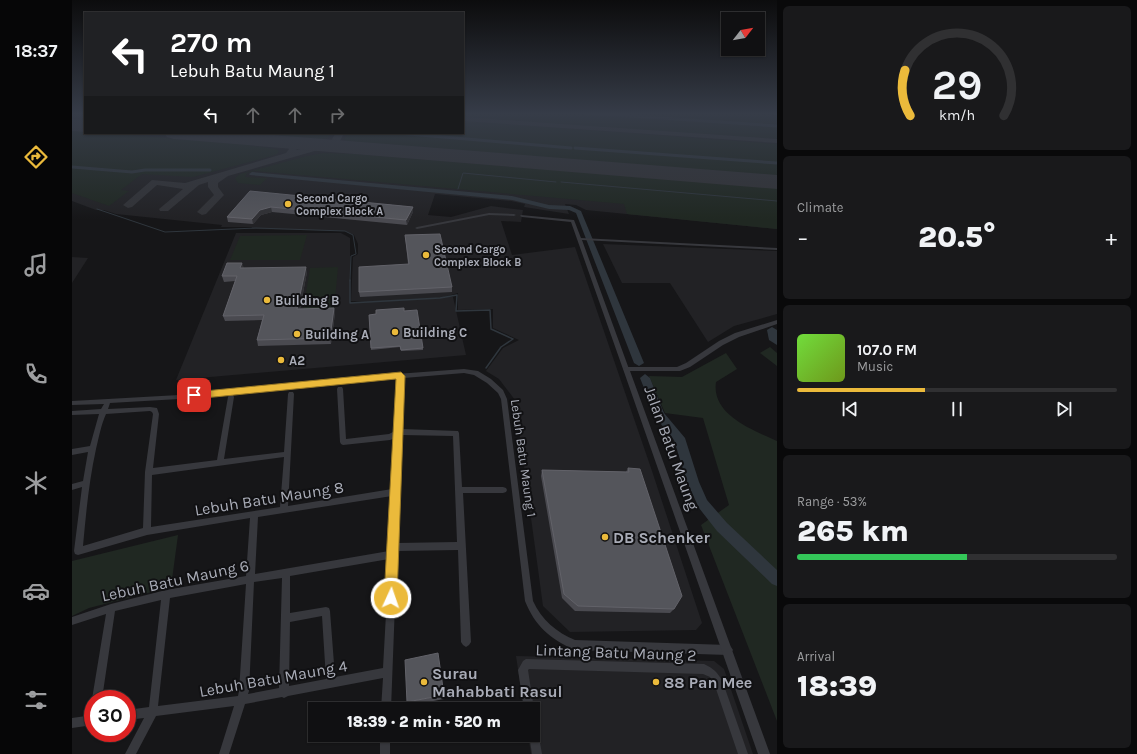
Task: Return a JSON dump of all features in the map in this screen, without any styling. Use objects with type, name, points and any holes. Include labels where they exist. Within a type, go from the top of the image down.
[{"type":"street","points":[[418,228],[489,214],[514,215]]},
{"type":"street","name":"Jalan Batu Maung","points":[[522,216],[573,221],[764,754]]},
{"type":"street","points":[[580,239],[777,249]]},
{"type":"street","points":[[626,369],[678,369],[688,365],[720,343],[737,335],[777,322]]},
{"type":"street","name":"Lebuh Batu Maung 1","points":[[72,403],[179,397],[401,376],[470,372],[489,381],[501,392],[506,408],[529,601],[533,611],[564,641],[575,645],[728,650]]},
{"type":"street","points":[[386,702],[401,376]]},
{"type":"street","points":[[340,388],[343,442],[390,436],[399,432],[456,433],[466,642]]},
{"type":"street","points":[[284,509],[291,394]]},
{"type":"street","points":[[220,462],[231,397]]},
{"type":"street","points":[[75,552],[93,448],[103,412],[108,401]]},
{"type":"street","points":[[72,413],[155,410],[156,414],[149,472],[147,531]]},
{"type":"street","points":[[72,452],[93,448]]},
{"type":"street","points":[[149,472],[287,454]]},
{"type":"street","points":[[72,487],[87,483]]},
{"type":"street","points":[[459,490],[503,490]]},
{"type":"street","name":"Lebuh Batu Maung 8","points":[[75,552],[147,531],[396,492]]},
{"type":"street","points":[[224,754],[244,691],[254,515]]},
{"type":"street","name":"Lebuh Batu Maung 6","points":[[72,621],[111,608],[166,594],[286,572],[393,550],[462,546]]},
{"type":"street","points":[[284,693],[286,572]]},
{"type":"street","points":[[130,754],[152,711],[166,594]]},
{"type":"street","points":[[98,690],[111,608]]},
{"type":"street","points":[[286,618],[326,612],[331,683]]},
{"type":"street","name":"Lintang Batu Maung 2","points":[[528,702],[522,670],[526,664],[704,669],[713,674],[719,683],[743,754]]},
{"type":"street","name":"Lebuh Batu Maung 4","points":[[136,714],[242,700],[387,672]]},
{"type":"street","points":[[72,723],[84,721]]},
{"type":"street","points":[[385,742],[385,754]]},
{"type":"street","points":[[535,742],[537,754]]},
{"type":"shaded area","points":[[72,148],[777,148],[777,229],[586,210],[576,205],[565,204],[569,214],[524,207],[525,204],[511,201],[435,194],[428,215],[451,217],[491,206],[523,210],[521,222],[501,221],[512,255],[575,247],[652,471],[702,623],[696,630],[570,632],[543,606],[515,400],[499,379],[486,371],[503,348],[519,340],[493,328],[493,309],[458,310],[458,293],[444,297],[453,297],[466,355],[176,380],[236,233],[341,233],[350,238],[350,302],[367,301],[351,301],[353,257],[358,254],[358,244],[354,235],[345,231],[221,227],[222,225],[116,214],[104,210],[96,210],[72,201]]},
{"type":"shaded area","points":[[72,148],[270,148],[279,151],[277,154],[268,157],[193,177],[142,174],[121,190],[129,191],[109,206],[72,193]]},
{"type":"shaded area","points":[[434,148],[777,148],[777,176]]},
{"type":"shaded area","points":[[324,153],[355,154],[777,188],[777,229],[627,214],[624,204],[255,171],[247,173],[245,177],[267,178],[260,185],[238,183],[235,178],[240,174],[307,156]]},
{"type":"shaded area","points":[[307,235],[300,260],[230,260],[240,236]]},
{"type":"shaded area","points":[[603,244],[777,251],[777,314],[734,326],[708,342],[670,283],[622,283]]},
{"type":"shaded area","points":[[72,257],[88,258],[72,283]]},
{"type":"shaded area","points":[[338,267],[334,311],[303,312],[310,268]]},
{"type":"shaded area","points":[[770,347],[777,353],[777,366],[760,353]]},
{"type":"shaded area","points":[[726,353],[737,369],[716,382],[716,394],[720,404],[736,420],[777,441],[777,721],[701,525],[729,505],[703,418],[665,413],[649,376],[682,377]]},
{"type":"shaded area","points":[[178,535],[171,587],[89,608],[72,616],[72,561]]},
{"type":"shaded area","points":[[516,656],[714,661],[724,669],[753,754],[531,754],[529,742],[540,742],[540,702],[523,702]]},
{"type":"building","name":"Second Cargo Complex Block A","points":[[250,191],[413,207],[406,220],[271,207],[260,210],[252,219],[227,217]]},
{"type":"building","name":"Second Cargo Complex Block B","points":[[440,234],[452,287],[359,292],[359,267],[409,264],[405,235]]},
{"type":"building","points":[[227,263],[242,263],[240,268],[306,267],[297,309],[334,308],[330,338],[257,340],[264,315],[223,316],[237,276],[222,276]]},
{"type":"building","name":"Building C","points":[[404,308],[404,311],[417,310],[423,348],[401,350],[400,346],[371,348],[369,315],[376,314],[376,310]]},
{"type":"building","name":"DB Schenker","points":[[628,468],[640,469],[682,596],[674,609],[578,606],[564,594],[542,470],[629,472]]},
{"type":"building","name":"Surau Mahabbati Rasul","points":[[438,653],[444,695],[407,702],[405,660]]},
{"type":"waterway","points":[[578,148],[777,163]]},
{"type":"waterway","points":[[72,167],[132,172],[145,170],[210,170]]},
{"type":"waterway","points":[[458,189],[463,173],[556,182]]},
{"type":"waterway","points":[[252,174],[512,198],[549,207],[570,208],[579,212],[639,363]]},
{"type":"waterway","points":[[561,182],[777,201]]},
{"type":"waterway","points":[[97,209],[165,232],[256,228],[345,231],[353,235],[356,254],[351,256],[350,281]]},
{"type":"waterway","points":[[350,281],[350,303],[440,298],[457,295],[456,311],[490,310],[491,329],[513,339],[501,347],[486,368]]},
{"type":"waterway","points":[[772,330],[774,340],[777,342]]},
{"type":"waterway","points":[[645,378],[660,415],[679,438],[693,482],[703,504],[722,527],[777,579]]},
{"type":"taxiway","points":[[289,155],[293,152],[293,148]]},
{"type":"taxiway","points":[[289,155],[313,148]]},
{"type":"taxiway","points":[[224,174],[289,155]]},
{"type":"taxiway","points":[[164,209],[196,183],[224,174]]},
{"type":"taxiway","points":[[202,212],[219,195],[213,187],[213,182],[224,174]]},
{"type":"taxiway","points":[[128,205],[155,182],[186,186],[192,184]]},
{"type":"runway","points":[[361,148],[777,182]]},
{"type":"place","name":"Second Cargo Complex Block A","points":[[288,204]]},
{"type":"place","name":"Second Cargo Complex Block B","points":[[426,255]]},
{"type":"place","name":"Building B","points":[[267,300]]},
{"type":"place","name":"Building C","points":[[395,332]]},
{"type":"place","name":"Building A","points":[[297,334]]},
{"type":"place","name":"A2","points":[[281,360]]},
{"type":"place","name":"DB Schenker","points":[[605,537]]},
{"type":"place","name":"Surau Mahabbati Rasul","points":[[424,682]]},
{"type":"place","name":"88 Pan Mee","points":[[656,682]]},
{"type":"route","points":[[194,395],[328,381],[401,376],[391,598]]}]
